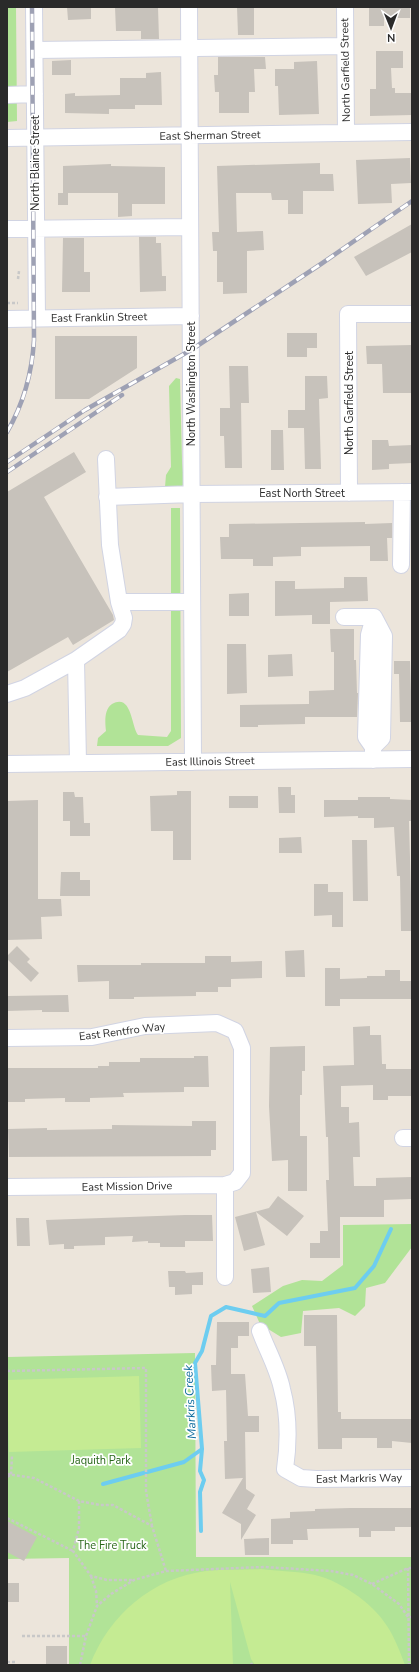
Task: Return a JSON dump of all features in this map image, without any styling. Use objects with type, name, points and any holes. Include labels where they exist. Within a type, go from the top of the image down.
[{"type":"street","name":"North Blaine Street","points":[[34,7],[37,318]]},
{"type":"street","name":"North Washington Street","points":[[189,7],[193,762]]},
{"type":"street","name":"North Garfield Street","points":[[345,7],[346,133]]},
{"type":"street","points":[[35,50],[345,46]]},
{"type":"street","points":[[7,95],[35,94]]},
{"type":"street","name":"East Sherman Street","points":[[7,138],[412,132]]},
{"type":"street","points":[[7,229],[190,226]]},
{"type":"street","name":"North Garfield Street","points":[[349,493],[348,314],[412,314]]},
{"type":"street","name":"East Franklin Street","points":[[7,319],[191,316]]},
{"type":"street","points":[[7,694],[24,688],[76,660],[119,630],[123,624],[124,618],[119,602],[110,545],[106,459]]},
{"type":"street","points":[[401,565],[407,492]]},
{"type":"street","name":"East North Street","points":[[108,497],[192,494],[407,492]]},
{"type":"street","points":[[119,602],[192,602]]},
{"type":"street","points":[[344,617],[374,617],[384,636],[382,738],[373,753]]},
{"type":"street","points":[[76,660],[78,763]]},
{"type":"street","name":"East Illinois Street","points":[[7,764],[193,762],[373,753],[412,759]]},
{"type":"street","name":"East Rentfro Way","points":[[7,1038],[92,1037],[145,1026],[217,1023],[235,1031],[242,1048],[242,1173],[235,1182],[225,1185]]},
{"type":"street","points":[[225,1185],[225,1277]]},
{"type":"street","name":"East Mission Drive","points":[[7,1188],[225,1185]]},
{"type":"street","name":"East Markris Way","points":[[260,1331],[282,1387],[287,1414],[288,1442],[285,1469],[301,1478],[412,1478]]},
{"type":"path","points":[[18,279],[19,271]]},
{"type":"path","points":[[7,303],[18,303]]},
{"type":"path","points":[[7,1371],[146,1368],[146,1491],[152,1526],[166,1571]]},
{"type":"path","points":[[11,1475],[12,1455]]},
{"type":"path","points":[[7,1474],[34,1478],[79,1501],[100,1505],[113,1505],[152,1526]]},
{"type":"path","points":[[7,1477],[11,1475]]},
{"type":"path","points":[[72,1551],[79,1528],[79,1501]]},
{"type":"path","points":[[7,1518],[72,1551],[91,1576],[96,1591],[97,1606],[86,1636],[80,1665]]},
{"type":"path","points":[[97,1606],[111,1594],[134,1580],[166,1571],[238,1567],[308,1569],[353,1575],[372,1584],[399,1604],[408,1617]]},
{"type":"path","points":[[372,1584],[408,1568],[412,1568]]},
{"type":"path","points":[[408,1568],[409,1665]]},
{"type":"path","points":[[91,1576],[107,1580],[134,1580]]},
{"type":"path","points":[[22,1636],[86,1636]]},
{"type":"path","points":[[7,1662],[17,1662]]},
{"type":"green space","points":[[7,7],[16,7],[17,121],[7,122]]},
{"type":"green space","points":[[176,378],[180,379],[184,484],[180,488],[165,487],[166,475],[171,467],[169,386]]},
{"type":"green space","points":[[171,508],[180,508],[181,738],[168,746],[97,746],[98,738],[106,731],[105,724],[109,706],[119,702],[124,703],[130,712],[138,735],[167,737],[171,731]]},
{"type":"green space","points":[[412,1224],[412,1247],[385,1283],[366,1288],[365,1306],[355,1316],[339,1308],[303,1311],[301,1333],[281,1337],[260,1324],[252,1306],[283,1286],[302,1280],[322,1281],[343,1265],[343,1225]]},
{"type":"green space","name":"Jaquith Park","points":[[195,1353],[196,1557],[412,1557],[412,1665],[69,1665],[69,1558],[7,1559],[7,1357]]},
{"type":"green space","points":[[139,1376],[141,1448],[9,1452],[7,1380]]},
{"type":"green space","points":[[261,1569],[298,1572],[320,1576],[343,1586],[364,1600],[381,1617],[387,1626],[395,1640],[405,1665],[255,1665],[251,1659],[230,1582],[233,1665],[90,1665],[98,1647],[121,1615],[135,1602],[151,1591],[186,1575],[206,1571]]},
{"type":"building","points":[[67,7],[91,7],[91,19],[68,20]]},
{"type":"building","points":[[115,7],[158,7],[159,39],[141,39],[141,31],[116,31]]},
{"type":"building","points":[[237,7],[254,7],[254,35],[238,35]]},
{"type":"building","points":[[369,7],[410,7],[410,18],[384,18],[384,26],[369,26]]},
{"type":"building","points":[[376,51],[403,51],[403,68],[391,68],[392,88],[395,88],[395,93],[412,93],[412,115],[370,116],[370,89],[376,89]]},
{"type":"building","points":[[218,57],[265,57],[266,69],[254,69],[255,92],[249,92],[249,113],[219,113],[219,92],[215,92],[214,75],[218,75]]},
{"type":"building","points":[[71,60],[71,75],[52,75],[52,61]]},
{"type":"building","points":[[317,61],[319,114],[279,115],[278,86],[275,86],[275,69],[294,69],[294,62]]},
{"type":"building","points":[[161,72],[162,105],[135,105],[135,109],[109,109],[109,114],[65,113],[65,94],[75,93],[75,96],[120,95],[120,78],[146,78],[146,73]]},
{"type":"building","points":[[410,158],[411,183],[391,184],[392,203],[358,204],[356,160]]},
{"type":"building","points":[[320,163],[320,174],[333,174],[334,191],[303,191],[303,214],[288,214],[288,200],[272,200],[271,193],[236,193],[237,232],[263,231],[264,250],[247,251],[247,293],[223,294],[223,282],[217,282],[217,251],[213,251],[212,232],[219,232],[217,166]]},
{"type":"building","points":[[111,164],[111,166],[165,167],[165,204],[132,204],[132,216],[118,217],[118,193],[68,193],[68,205],[58,205],[58,193],[63,193],[63,166]]},
{"type":"building","points":[[412,224],[412,252],[366,276],[354,257]]},
{"type":"building","points":[[139,237],[156,237],[156,243],[161,243],[162,276],[166,276],[166,291],[140,292]]},
{"type":"building","points":[[63,238],[84,238],[84,272],[90,272],[90,292],[62,292]]},
{"type":"building","points":[[287,333],[317,333],[317,348],[307,348],[307,357],[287,357]]},
{"type":"building","points":[[55,336],[137,336],[137,368],[89,399],[55,399]]},
{"type":"building","points":[[412,345],[412,393],[383,393],[382,364],[367,364],[366,346]]},
{"type":"building","points":[[229,366],[248,366],[249,403],[241,403],[242,468],[225,468],[224,436],[220,436],[220,408],[230,408]]},
{"type":"building","points":[[305,376],[327,376],[328,398],[319,399],[321,469],[305,469],[304,428],[288,428],[288,410],[305,410]]},
{"type":"building","points":[[271,430],[283,430],[284,470],[271,470]]},
{"type":"building","points":[[372,440],[388,440],[389,446],[412,445],[412,463],[389,464],[389,469],[372,470]]},
{"type":"building","points":[[74,452],[86,472],[44,497],[113,615],[114,620],[73,645],[68,637],[7,672],[7,492]]},
{"type":"building","points":[[365,522],[365,524],[392,523],[392,538],[387,538],[388,561],[370,561],[370,546],[301,547],[301,556],[273,557],[273,566],[253,566],[253,559],[221,559],[220,537],[229,537],[229,524]]},
{"type":"building","points":[[344,577],[367,577],[368,601],[330,602],[330,624],[312,624],[312,615],[275,616],[275,581],[295,581],[295,589],[344,588]]},
{"type":"building","points":[[249,593],[249,616],[229,616],[229,594]]},
{"type":"building","points":[[330,629],[354,629],[354,660],[356,660],[358,693],[357,717],[305,717],[305,724],[240,727],[240,705],[309,704],[309,691],[334,690],[334,652],[331,652]]},
{"type":"building","points":[[227,644],[246,644],[247,693],[227,694]]},
{"type":"building","points":[[292,654],[293,676],[268,677],[268,655]]},
{"type":"building","points":[[394,661],[410,661],[412,722],[400,722],[399,674],[394,674]]},
{"type":"building","points":[[278,787],[291,787],[291,795],[295,795],[295,813],[279,813]]},
{"type":"building","points":[[177,791],[191,791],[191,860],[173,860],[173,831],[151,831],[150,796],[177,795]]},
{"type":"building","points":[[63,792],[74,792],[75,797],[83,797],[84,823],[90,823],[90,836],[70,836],[70,821],[63,821]]},
{"type":"building","points":[[229,796],[258,796],[258,808],[229,808]]},
{"type":"building","points":[[358,797],[390,797],[390,799],[412,800],[412,821],[409,821],[412,931],[401,931],[400,876],[397,876],[394,827],[374,828],[374,818],[358,818],[358,816],[324,817],[324,800],[358,800]]},
{"type":"building","points":[[38,800],[38,899],[61,899],[62,916],[41,917],[42,939],[7,940],[7,801]]},
{"type":"building","points":[[301,837],[302,853],[279,853],[279,838]]},
{"type":"building","points":[[352,840],[367,840],[368,901],[353,901]]},
{"type":"building","points":[[61,872],[80,872],[80,880],[90,880],[90,896],[60,896]]},
{"type":"building","points":[[314,884],[328,884],[328,892],[343,892],[343,927],[332,927],[332,915],[314,916]]},
{"type":"building","points":[[17,946],[30,959],[27,962],[39,973],[31,982],[7,959],[7,956]]},
{"type":"building","points":[[304,950],[305,977],[286,977],[285,951]]},
{"type":"building","points":[[205,956],[231,956],[231,962],[262,961],[262,978],[231,979],[231,987],[218,987],[218,992],[196,992],[196,996],[134,997],[134,999],[109,999],[109,981],[78,982],[77,965],[205,963]]},
{"type":"building","points":[[325,968],[340,968],[340,979],[385,976],[385,970],[400,970],[400,981],[412,981],[412,999],[340,999],[340,1006],[325,1006]]},
{"type":"building","points":[[68,995],[69,1012],[42,1012],[42,1010],[7,1011],[7,996]]},
{"type":"building","points":[[370,1026],[370,1035],[381,1035],[382,1064],[386,1064],[386,1069],[412,1069],[412,1096],[388,1096],[388,1100],[373,1100],[373,1085],[341,1086],[341,1107],[349,1107],[349,1123],[359,1122],[360,1157],[353,1157],[354,1186],[376,1186],[376,1178],[412,1177],[412,1199],[384,1200],[384,1217],[340,1217],[340,1258],[310,1258],[310,1243],[320,1243],[320,1231],[328,1231],[326,1180],[329,1180],[328,1137],[326,1137],[323,1066],[354,1065],[353,1027]]},
{"type":"building","points":[[305,1046],[305,1071],[302,1071],[302,1095],[300,1095],[300,1136],[307,1136],[307,1191],[288,1191],[288,1160],[272,1161],[269,1106],[270,1047]]},
{"type":"building","points":[[194,1056],[208,1056],[209,1087],[184,1087],[184,1092],[123,1093],[124,1097],[90,1098],[90,1102],[65,1102],[65,1098],[25,1099],[25,1102],[7,1102],[7,1068],[98,1068],[98,1066],[109,1066],[109,1062],[140,1062],[140,1058],[194,1058]]},
{"type":"building","points":[[192,1121],[216,1121],[216,1150],[211,1150],[211,1156],[9,1157],[8,1129],[112,1129],[112,1125],[192,1126]]},
{"type":"building","points":[[278,1196],[304,1216],[287,1236],[256,1212],[265,1245],[244,1251],[235,1217],[269,1208]]},
{"type":"building","points":[[212,1215],[213,1241],[185,1241],[185,1247],[160,1247],[160,1243],[148,1243],[148,1241],[132,1242],[133,1236],[105,1237],[105,1245],[74,1246],[74,1249],[64,1249],[64,1244],[49,1245],[46,1220]]},
{"type":"building","points":[[16,1218],[29,1218],[30,1246],[17,1246]]},
{"type":"building","points":[[269,1267],[271,1292],[253,1293],[251,1269]]},
{"type":"building","points":[[168,1271],[185,1271],[186,1273],[203,1272],[203,1285],[192,1285],[192,1294],[175,1295],[175,1287],[169,1287]]},
{"type":"building","points":[[304,1315],[337,1315],[338,1412],[341,1412],[341,1419],[412,1419],[412,1443],[392,1441],[392,1448],[377,1448],[377,1438],[342,1438],[342,1449],[318,1449],[316,1346],[304,1346]]},
{"type":"building","points":[[217,1322],[249,1322],[249,1336],[238,1336],[238,1348],[231,1348],[231,1374],[245,1374],[248,1416],[259,1416],[259,1432],[245,1432],[246,1489],[255,1495],[247,1509],[256,1515],[241,1540],[241,1524],[222,1513],[243,1478],[225,1479],[224,1441],[227,1441],[226,1390],[212,1391],[211,1365],[216,1365]]},
{"type":"building","points":[[412,1508],[412,1527],[395,1527],[395,1531],[371,1531],[371,1537],[359,1537],[359,1528],[307,1529],[308,1540],[293,1540],[293,1544],[271,1544],[271,1519],[290,1518],[290,1512],[315,1511],[315,1509]]},
{"type":"building","points":[[7,1521],[37,1537],[24,1561],[7,1552]]},
{"type":"building","points":[[269,1538],[269,1555],[245,1555],[244,1539]]},
{"type":"building","points":[[7,1583],[19,1583],[19,1602],[7,1602]]},
{"type":"building","points":[[46,1646],[67,1646],[67,1665],[46,1665]]},
{"type":"waterway","name":"Markris Creek","points":[[201,1531],[200,1492],[204,1480],[200,1471],[202,1449],[195,1363],[202,1351],[211,1316],[226,1307],[265,1316],[279,1303],[355,1288],[374,1266],[391,1229]]},
{"type":"waterway","name":"Markris Creek","points":[[103,1484],[184,1462],[202,1449]]},
{"type":"railway","points":[[7,432],[18,410],[26,388],[34,340],[32,7]]},
{"type":"railway","points":[[7,462],[85,410],[191,350],[321,264],[412,201]]},
{"type":"railway","points":[[7,472],[122,395]]},
{"type":"park label","name":"The Fire Truck","points":[[112,1545]]}]
